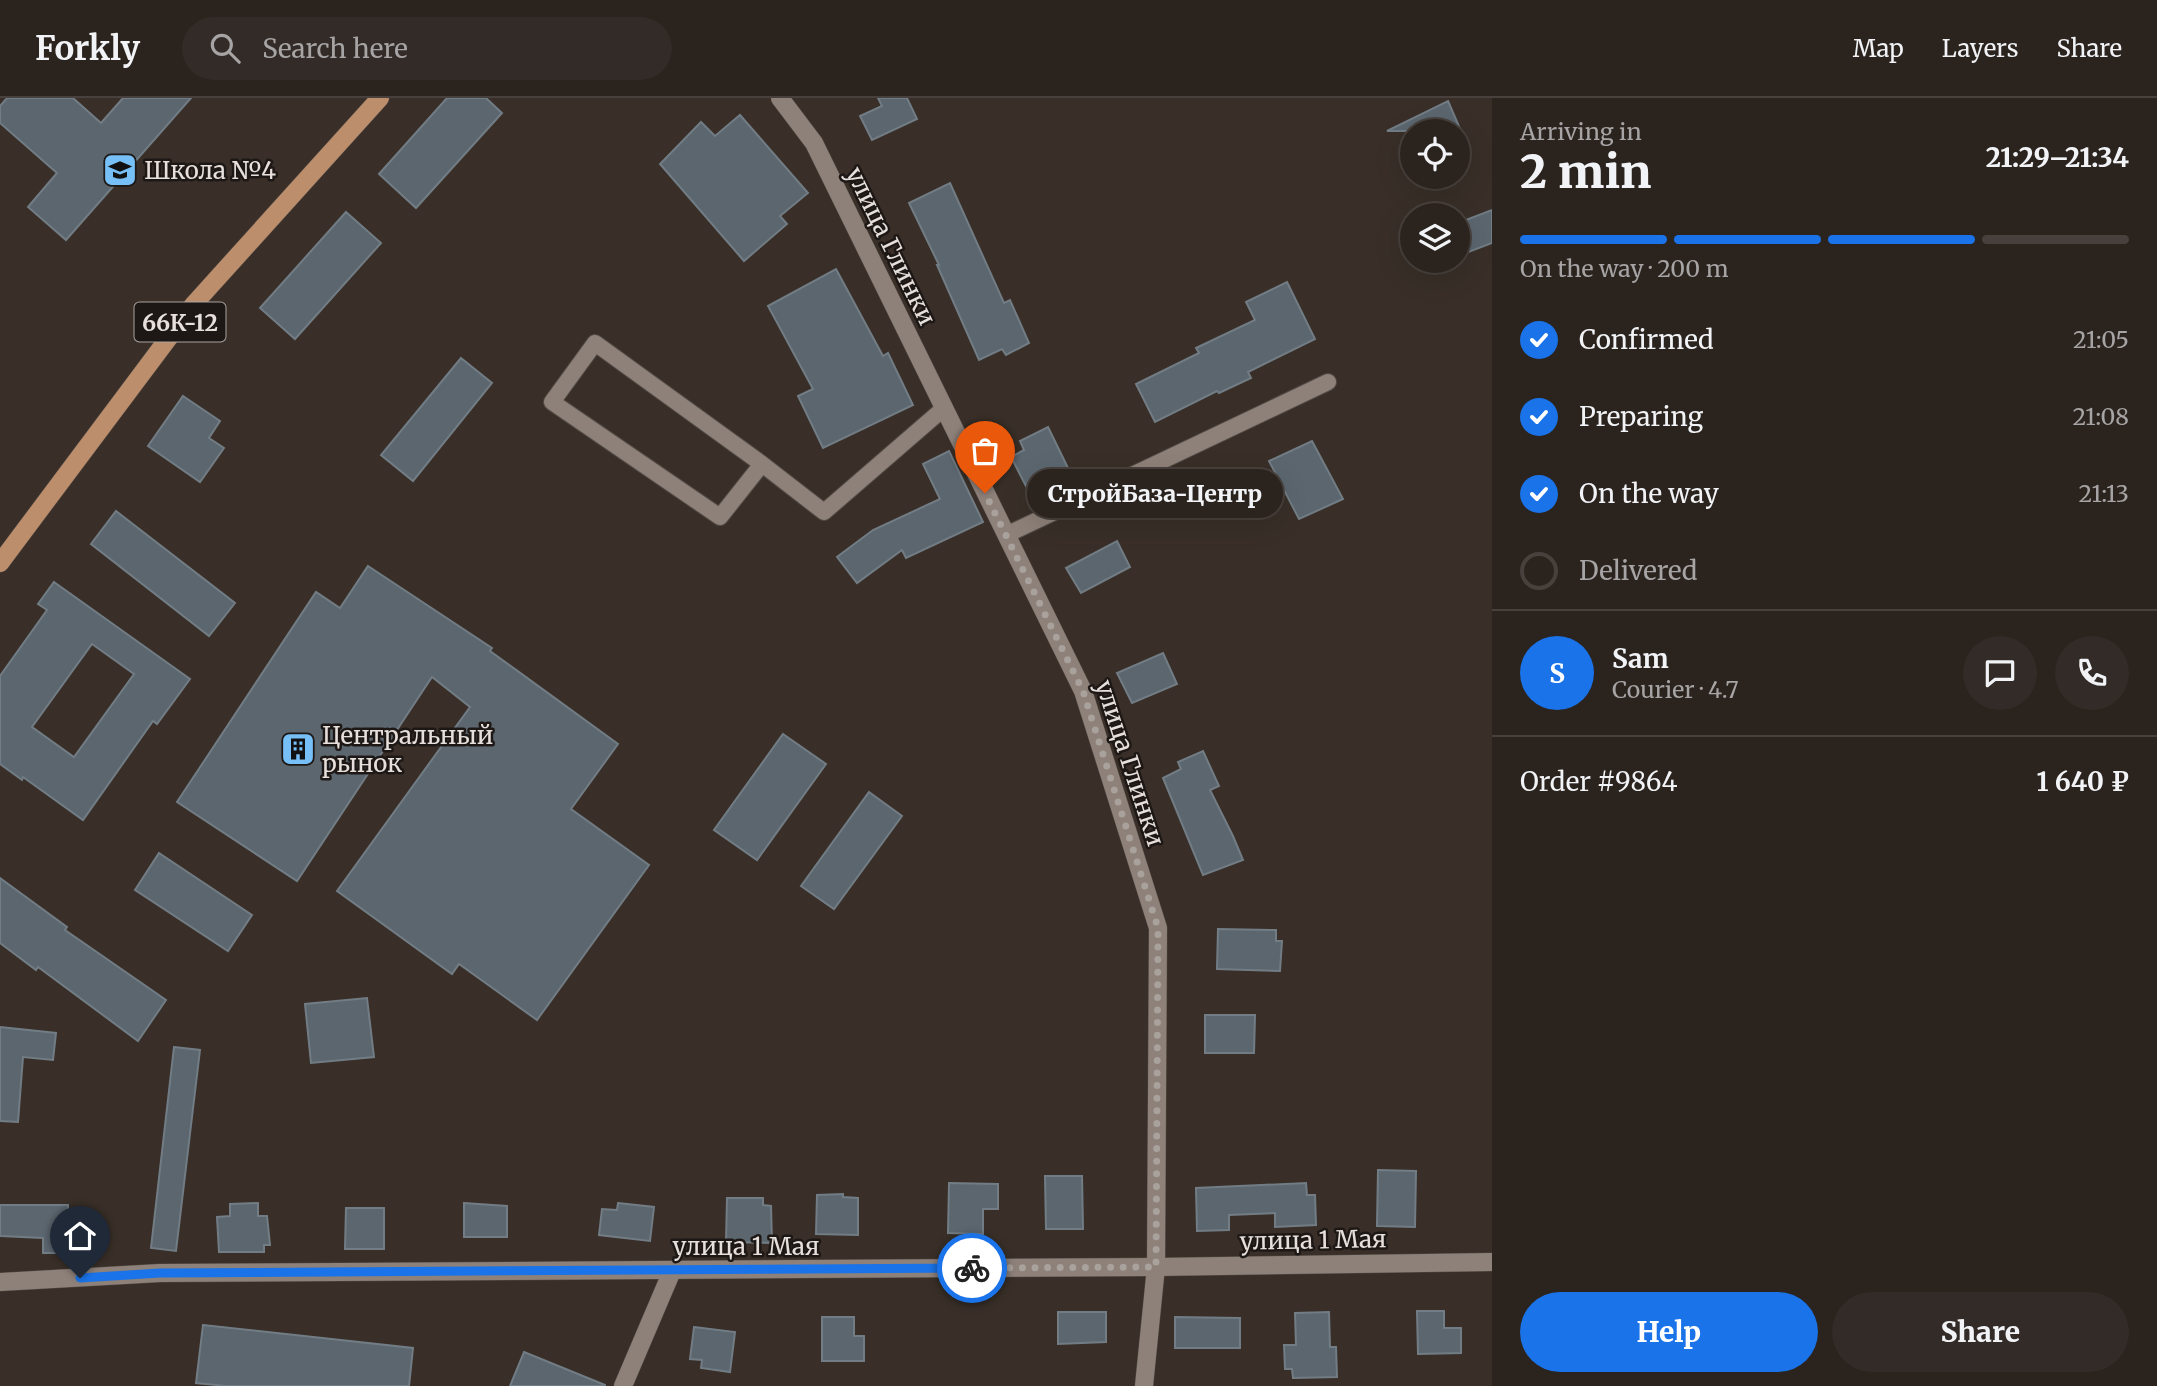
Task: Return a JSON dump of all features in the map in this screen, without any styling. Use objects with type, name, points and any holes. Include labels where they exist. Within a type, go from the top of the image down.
[{"type":"main road","name":"66К-12","points":[[0,563],[194,304],[380,98]]},
{"type":"street","name":"улица Глинки","points":[[780,98],[814,143],[1083,691],[1158,928],[1156,1267],[1144,1386]]},
{"type":"street","name":"улица 1 Мая","points":[[0,1282],[160,1273],[672,1271],[1492,1262]]},
{"type":"street","points":[[623,1386],[672,1271]]},
{"type":"lane","points":[[762,464],[720,517],[552,402],[595,343],[762,464],[824,512],[943,409]]},
{"type":"lane","points":[[1006,535],[1328,382]]},
{"type":"building","name":"Школа №4","points":[[7,98],[73,98],[101,123],[123,98],[191,98],[66,240],[28,207],[57,173],[0,123],[0,106]]},
{"type":"building","points":[[447,98],[486,98],[502,113],[416,208],[379,174]]},
{"type":"building","points":[[878,98],[907,98],[917,119],[872,140],[860,116],[882,106]]},
{"type":"building","points":[[1448,101],[1456,119],[1411,119]]},
{"type":"building","points":[[740,115],[808,193],[780,216],[787,224],[744,261],[660,164],[701,122],[715,136]]},
{"type":"building","points":[[1400,125],[1400,131],[1387,131]]},
{"type":"building","points":[[950,183],[1004,303],[1010,300],[1029,343],[1006,355],[1002,349],[979,360],[939,265],[909,203]]},
{"type":"building","points":[[1492,210],[1492,243],[1470,251],[1470,218]]},
{"type":"building","points":[[346,212],[381,243],[295,339],[260,308]]},
{"type":"building","points":[[836,269],[883,356],[888,353],[913,405],[823,448],[798,396],[813,389],[768,306]]},
{"type":"building","points":[[1287,282],[1315,339],[1248,372],[1251,378],[1219,393],[1217,391],[1155,422],[1136,384],[1199,353],[1196,348],[1255,320],[1246,302]]},
{"type":"building","points":[[461,358],[492,383],[413,481],[381,455]]},
{"type":"building","points":[[183,396],[220,421],[209,438],[224,448],[200,482],[148,446]]},
{"type":"building","points":[[1048,427],[1069,470],[1028,490],[1011,457],[1024,450],[1020,441]]},
{"type":"building","points":[[1312,441],[1343,499],[1299,519],[1269,461]]},
{"type":"building","points":[[949,451],[983,522],[906,558],[902,550],[857,583],[837,557],[873,530],[940,499],[923,464]]},
{"type":"building","points":[[116,511],[235,603],[209,636],[91,544]]},
{"type":"building","points":[[1117,541],[1130,567],[1081,593],[1066,568]]},
{"type":"building","points":[[368,566],[492,648],[490,651],[618,744],[571,809],[649,865],[537,1020],[459,964],[452,974],[337,891],[470,707],[432,677],[297,881],[177,802],[316,592],[340,608]]},
{"type":"building","points":[[54,582],[190,679],[157,724],[153,721],[83,820],[0,764],[0,676],[47,610],[38,604]],"holes":[[[92,644],[134,674],[74,757],[32,727]]]},
{"type":"building","points":[[1163,653],[1177,684],[1132,703],[1117,673]]},
{"type":"building","points":[[783,734],[826,764],[757,860],[714,830]]},
{"type":"building","points":[[1203,751],[1219,786],[1210,790],[1243,860],[1203,875],[1163,778],[1181,769],[1178,762]]},
{"type":"building","points":[[869,792],[902,816],[834,909],[801,886]]},
{"type":"building","points":[[159,853],[252,915],[228,951],[135,890]]},
{"type":"building","points":[[0,878],[67,927],[65,930],[166,1000],[138,1041],[38,967],[36,970],[0,943]]},
{"type":"building","points":[[1218,929],[1276,930],[1276,941],[1282,941],[1280,971],[1217,969]]},
{"type":"building","points":[[367,998],[374,1057],[311,1063],[305,1004]]},
{"type":"building","points":[[1205,1015],[1255,1015],[1254,1053],[1205,1053]]},
{"type":"building","points":[[0,1027],[56,1033],[53,1060],[23,1057],[18,1122],[0,1121]]},
{"type":"building","points":[[174,1047],[200,1050],[176,1251],[151,1248]]},
{"type":"building","points":[[1378,1170],[1416,1171],[1415,1227],[1377,1226]]},
{"type":"building","points":[[1045,1176],[1082,1176],[1083,1229],[1046,1229]]},
{"type":"building","points":[[949,1183],[998,1184],[998,1209],[983,1209],[983,1234],[948,1233]]},
{"type":"building","points":[[1306,1183],[1307,1195],[1315,1195],[1316,1225],[1275,1227],[1275,1213],[1229,1215],[1229,1230],[1197,1231],[1196,1188]]},
{"type":"building","points":[[843,1194],[843,1197],[858,1198],[858,1235],[816,1234],[817,1195]]},
{"type":"building","points":[[727,1198],[763,1198],[763,1205],[771,1206],[772,1243],[726,1242]]},
{"type":"building","points":[[258,1203],[258,1216],[267,1216],[270,1245],[264,1245],[264,1252],[219,1252],[217,1217],[230,1216],[230,1204]]},
{"type":"building","points":[[464,1203],[507,1206],[507,1237],[464,1237]]},
{"type":"building","points":[[618,1203],[654,1207],[650,1241],[599,1235],[602,1209],[617,1210]]},
{"type":"building","points":[[0,1205],[68,1205],[68,1219],[91,1219],[90,1253],[43,1253],[43,1238],[0,1236]]},
{"type":"building","points":[[346,1208],[384,1208],[384,1249],[345,1249]]},
{"type":"building","points":[[1417,1311],[1444,1311],[1444,1328],[1461,1328],[1461,1353],[1418,1354]]},
{"type":"building","points":[[1058,1312],[1106,1312],[1106,1342],[1058,1344]]},
{"type":"building","points":[[1329,1312],[1330,1347],[1336,1347],[1337,1377],[1293,1378],[1292,1369],[1285,1369],[1284,1345],[1296,1345],[1295,1313]]},
{"type":"building","points":[[822,1317],[854,1317],[854,1336],[864,1336],[864,1361],[822,1361]]},
{"type":"building","points":[[1175,1317],[1240,1318],[1240,1348],[1175,1348]]},
{"type":"building","points":[[203,1325],[413,1348],[409,1386],[226,1386],[196,1383]]},
{"type":"building","points":[[694,1327],[735,1332],[730,1372],[701,1368],[702,1360],[690,1359]]},
{"type":"building","points":[[524,1352],[605,1385],[605,1386],[510,1386]]},
{"type":"way so far","points":[[972,1268],[1156,1267],[1158,928],[1083,691],[985,493]]},
{"type":"place","name":"Школа №4","points":[[120,170]]},
{"type":"place","name":"СтройБаза-Центр","points":[[985,493]]},
{"type":"place","name":"Центральный рынок","points":[[298,749]]},
{"type":"route","points":[[80,1278],[160,1273],[972,1268]]}]
